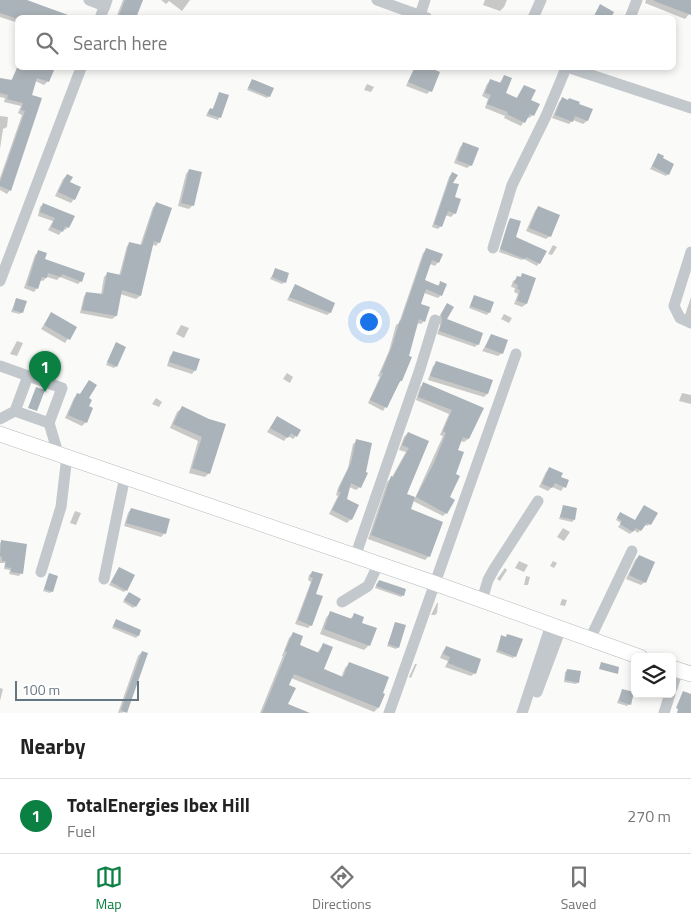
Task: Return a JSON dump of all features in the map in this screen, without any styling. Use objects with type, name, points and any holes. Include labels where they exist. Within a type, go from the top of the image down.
[{"type":"main road","points":[[0,434],[482,600],[631,654]]},
{"type":"street","points":[[89,0],[106,3],[101,15]]},
{"type":"street","points":[[377,0],[421,15]]},
{"type":"street","points":[[424,15],[425,0]]},
{"type":"street","points":[[534,15],[541,0]]},
{"type":"street","points":[[631,15],[637,0]]},
{"type":"street","points":[[0,281],[80,70]]},
{"type":"street","points":[[493,248],[512,185],[567,70]]},
{"type":"street","points":[[583,70],[605,73],[691,108]]},
{"type":"street","points":[[691,252],[674,306],[680,318],[691,323]]},
{"type":"street","points":[[355,557],[435,320]]},
{"type":"street","points":[[389,713],[516,354]]},
{"type":"street","points":[[0,366],[62,388],[49,423],[62,455],[62,507],[41,572]]},
{"type":"street","points":[[0,419],[15,411],[28,376]]},
{"type":"street","points":[[15,411],[49,423]]},
{"type":"street","points":[[104,578],[125,476]]},
{"type":"street","points":[[482,600],[488,580],[494,569],[538,501]]},
{"type":"street","points":[[590,639],[632,552]]},
{"type":"street","points":[[342,602],[368,586],[378,565]]},
{"type":"street","points":[[522,713],[556,627]]},
{"type":"street","points":[[530,713],[556,627]]},
{"type":"street","points":[[664,713],[669,698]]},
{"type":"building","points":[[0,0],[27,0],[68,15],[15,15],[15,18],[0,13]]},
{"type":"building","points":[[125,0],[143,0],[137,15],[119,15]]},
{"type":"building","points":[[691,0],[691,15],[654,1]]},
{"type":"building","points":[[600,4],[614,12],[612,15],[594,15]]},
{"type":"building","points":[[16,70],[54,70],[49,82],[37,78],[32,95],[42,98],[11,191],[0,186],[0,182],[25,111],[21,110],[23,103],[7,99],[8,95],[0,93],[0,78],[12,80]]},
{"type":"building","points":[[414,70],[435,70],[440,72],[432,92],[408,82]]},
{"type":"building","points":[[504,75],[512,78],[506,93],[517,98],[524,85],[536,90],[531,100],[540,104],[534,116],[530,114],[525,123],[507,114],[508,112],[487,104],[491,95],[485,93],[490,79],[501,83]]},
{"type":"building","points":[[252,79],[274,88],[270,97],[248,88]]},
{"type":"building","points":[[219,92],[229,95],[221,118],[208,114],[210,108],[213,109]]},
{"type":"building","points":[[562,97],[580,102],[579,104],[593,109],[588,121],[575,116],[573,122],[555,115]]},
{"type":"building","points":[[463,142],[479,148],[472,166],[457,160]]},
{"type":"building","points":[[658,153],[674,164],[669,175],[652,166]]},
{"type":"building","points":[[189,169],[202,172],[194,206],[181,203]]},
{"type":"building","points":[[452,172],[458,175],[453,183],[459,184],[455,197],[461,199],[456,214],[448,211],[442,227],[434,224]]},
{"type":"building","points":[[67,174],[73,177],[70,182],[81,187],[75,200],[58,192]]},
{"type":"building","points":[[156,202],[172,208],[160,243],[154,241],[141,296],[122,290],[117,316],[82,310],[86,292],[103,294],[107,272],[121,275],[129,242],[142,245]]},
{"type":"building","points":[[43,203],[75,216],[69,228],[65,226],[63,232],[51,227],[55,218],[40,212]]},
{"type":"building","points":[[538,206],[560,215],[551,237],[529,228]]},
{"type":"building","points":[[510,218],[521,221],[516,237],[547,251],[540,264],[526,257],[525,259],[500,249]]},
{"type":"building","points":[[426,248],[443,254],[439,263],[432,260],[425,280],[439,286],[440,281],[447,284],[442,296],[426,289],[421,304],[430,307],[425,322],[419,319],[409,356],[412,357],[402,381],[400,381],[387,408],[370,400],[383,373],[381,373]]},
{"type":"building","points":[[38,250],[47,253],[45,259],[85,273],[82,282],[62,274],[61,277],[48,273],[47,278],[42,277],[38,289],[27,285]]},
{"type":"building","points":[[275,268],[289,273],[286,283],[272,277]]},
{"type":"building","points":[[522,273],[536,278],[527,304],[517,301],[520,290],[517,289],[518,285],[514,283],[517,276],[521,277]]},
{"type":"building","points":[[295,284],[335,303],[331,313],[289,297]]},
{"type":"building","points":[[474,295],[494,302],[490,313],[470,306]]},
{"type":"building","points":[[16,298],[27,301],[23,313],[13,310]]},
{"type":"building","points":[[447,303],[454,307],[447,319],[483,333],[479,345],[439,331],[442,322],[441,314]]},
{"type":"building","points":[[51,312],[77,327],[70,340],[44,325]]},
{"type":"building","points":[[491,334],[508,340],[503,354],[485,347]]},
{"type":"building","points":[[116,342],[126,347],[117,367],[107,362]]},
{"type":"building","points":[[173,351],[200,359],[196,371],[169,362]]},
{"type":"building","points":[[436,361],[493,380],[488,394],[430,376]]},
{"type":"building","points":[[89,380],[97,385],[89,398],[92,400],[89,406],[93,408],[87,423],[68,415],[77,393],[80,394]]},
{"type":"building","points":[[423,382],[484,408],[469,439],[463,437],[458,450],[464,452],[456,474],[460,476],[450,497],[455,500],[447,514],[416,497],[434,463],[446,433],[443,431],[452,410],[418,397]]},
{"type":"building","points":[[36,387],[45,390],[37,411],[28,408]]},
{"type":"building","points":[[182,406],[209,419],[226,424],[210,474],[192,468],[202,437],[173,424]]},
{"type":"building","points":[[277,416],[301,430],[297,437],[291,433],[288,438],[270,428]]},
{"type":"building","points":[[408,432],[429,441],[407,494],[415,497],[411,509],[443,522],[430,557],[371,535],[391,476],[393,477],[409,448],[402,445]]},
{"type":"building","points":[[356,439],[372,443],[366,472],[368,473],[361,488],[351,483],[347,499],[359,505],[352,520],[332,510],[341,492],[338,492],[351,463]]},
{"type":"building","points":[[549,467],[563,473],[561,477],[569,480],[566,488],[555,483],[552,488],[542,484]]},
{"type":"building","points":[[563,505],[577,508],[575,520],[560,517]]},
{"type":"building","points":[[644,505],[658,513],[651,525],[647,523],[641,531],[636,528],[633,532],[620,524],[622,521],[617,518],[620,512],[635,520]]},
{"type":"building","points":[[131,508],[170,519],[166,534],[126,523]]},
{"type":"building","points":[[1,540],[27,544],[23,574],[11,572],[11,568],[5,567],[6,561],[2,561],[0,556]]},
{"type":"building","points":[[639,555],[655,562],[646,583],[629,575]]},
{"type":"building","points":[[119,567],[135,575],[127,591],[111,582]]},
{"type":"building","points":[[312,571],[323,574],[316,594],[323,596],[312,626],[298,620],[313,578],[310,577]]},
{"type":"building","points":[[49,573],[58,576],[53,592],[44,589]]},
{"type":"building","points":[[379,580],[406,589],[404,596],[376,586]]},
{"type":"building","points":[[129,592],[141,599],[136,607],[124,600]]},
{"type":"building","points":[[330,611],[352,619],[354,613],[364,617],[362,623],[377,628],[370,646],[324,629]]},
{"type":"building","points":[[116,619],[141,630],[139,636],[113,626]]},
{"type":"building","points":[[395,622],[406,625],[399,648],[388,644]]},
{"type":"building","points":[[293,632],[303,636],[300,645],[319,653],[323,643],[333,647],[324,669],[343,677],[349,662],[389,677],[379,708],[294,674],[289,685],[296,688],[288,704],[310,713],[262,713],[287,652],[285,651]]},
{"type":"building","points":[[507,634],[523,639],[516,657],[498,650],[501,635],[506,637]]},
{"type":"building","points":[[446,646],[481,659],[476,674],[448,663],[450,657],[443,654]]},
{"type":"building","points":[[142,651],[148,653],[127,713],[121,710]]},
{"type":"building","points":[[601,662],[619,667],[618,674],[599,669]]},
{"type":"building","points":[[567,669],[581,671],[579,683],[565,680]]},
{"type":"building","points":[[622,689],[631,691],[631,698],[633,698],[631,705],[619,701]]},
{"type":"building","points":[[683,691],[691,694],[691,713],[677,713],[678,709],[676,708]]},
{"type":"place","name":"TotalEnergies Ibex Hill","points":[[45,392]]}]
